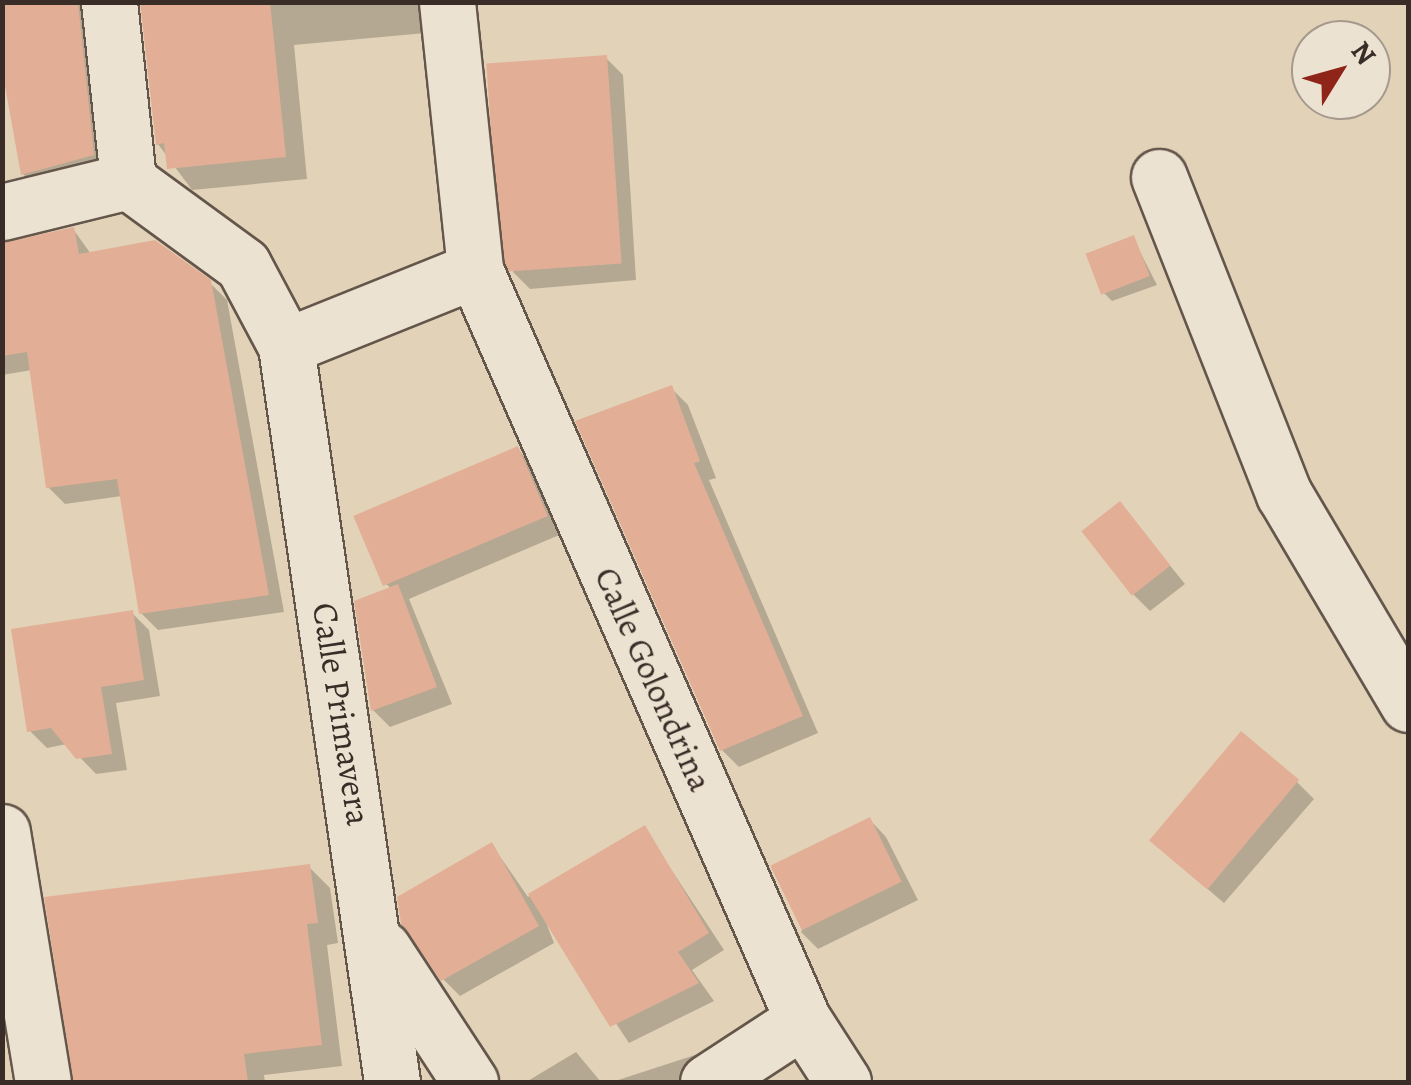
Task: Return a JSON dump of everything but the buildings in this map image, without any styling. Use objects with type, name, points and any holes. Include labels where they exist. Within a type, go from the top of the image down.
[{"type":"street","points":[[2,212],[128,181],[108,2]]},
{"type":"street","name":"Calle Golondrina","points":[[447,2],[475,270],[803,1020],[843,1082]]},
{"type":"street","points":[[1159,178],[1284,494],[1408,704]]},
{"type":"street","name":"Calle Primavera","points":[[128,181],[243,265],[286,346],[376,938],[392,1082]]},
{"type":"street","points":[[286,346],[475,270]]},
{"type":"street","points":[[2,832],[43,1082]]},
{"type":"street","points":[[376,938],[470,1082]]},
{"type":"street","points":[[708,1082],[803,1020]]}]
